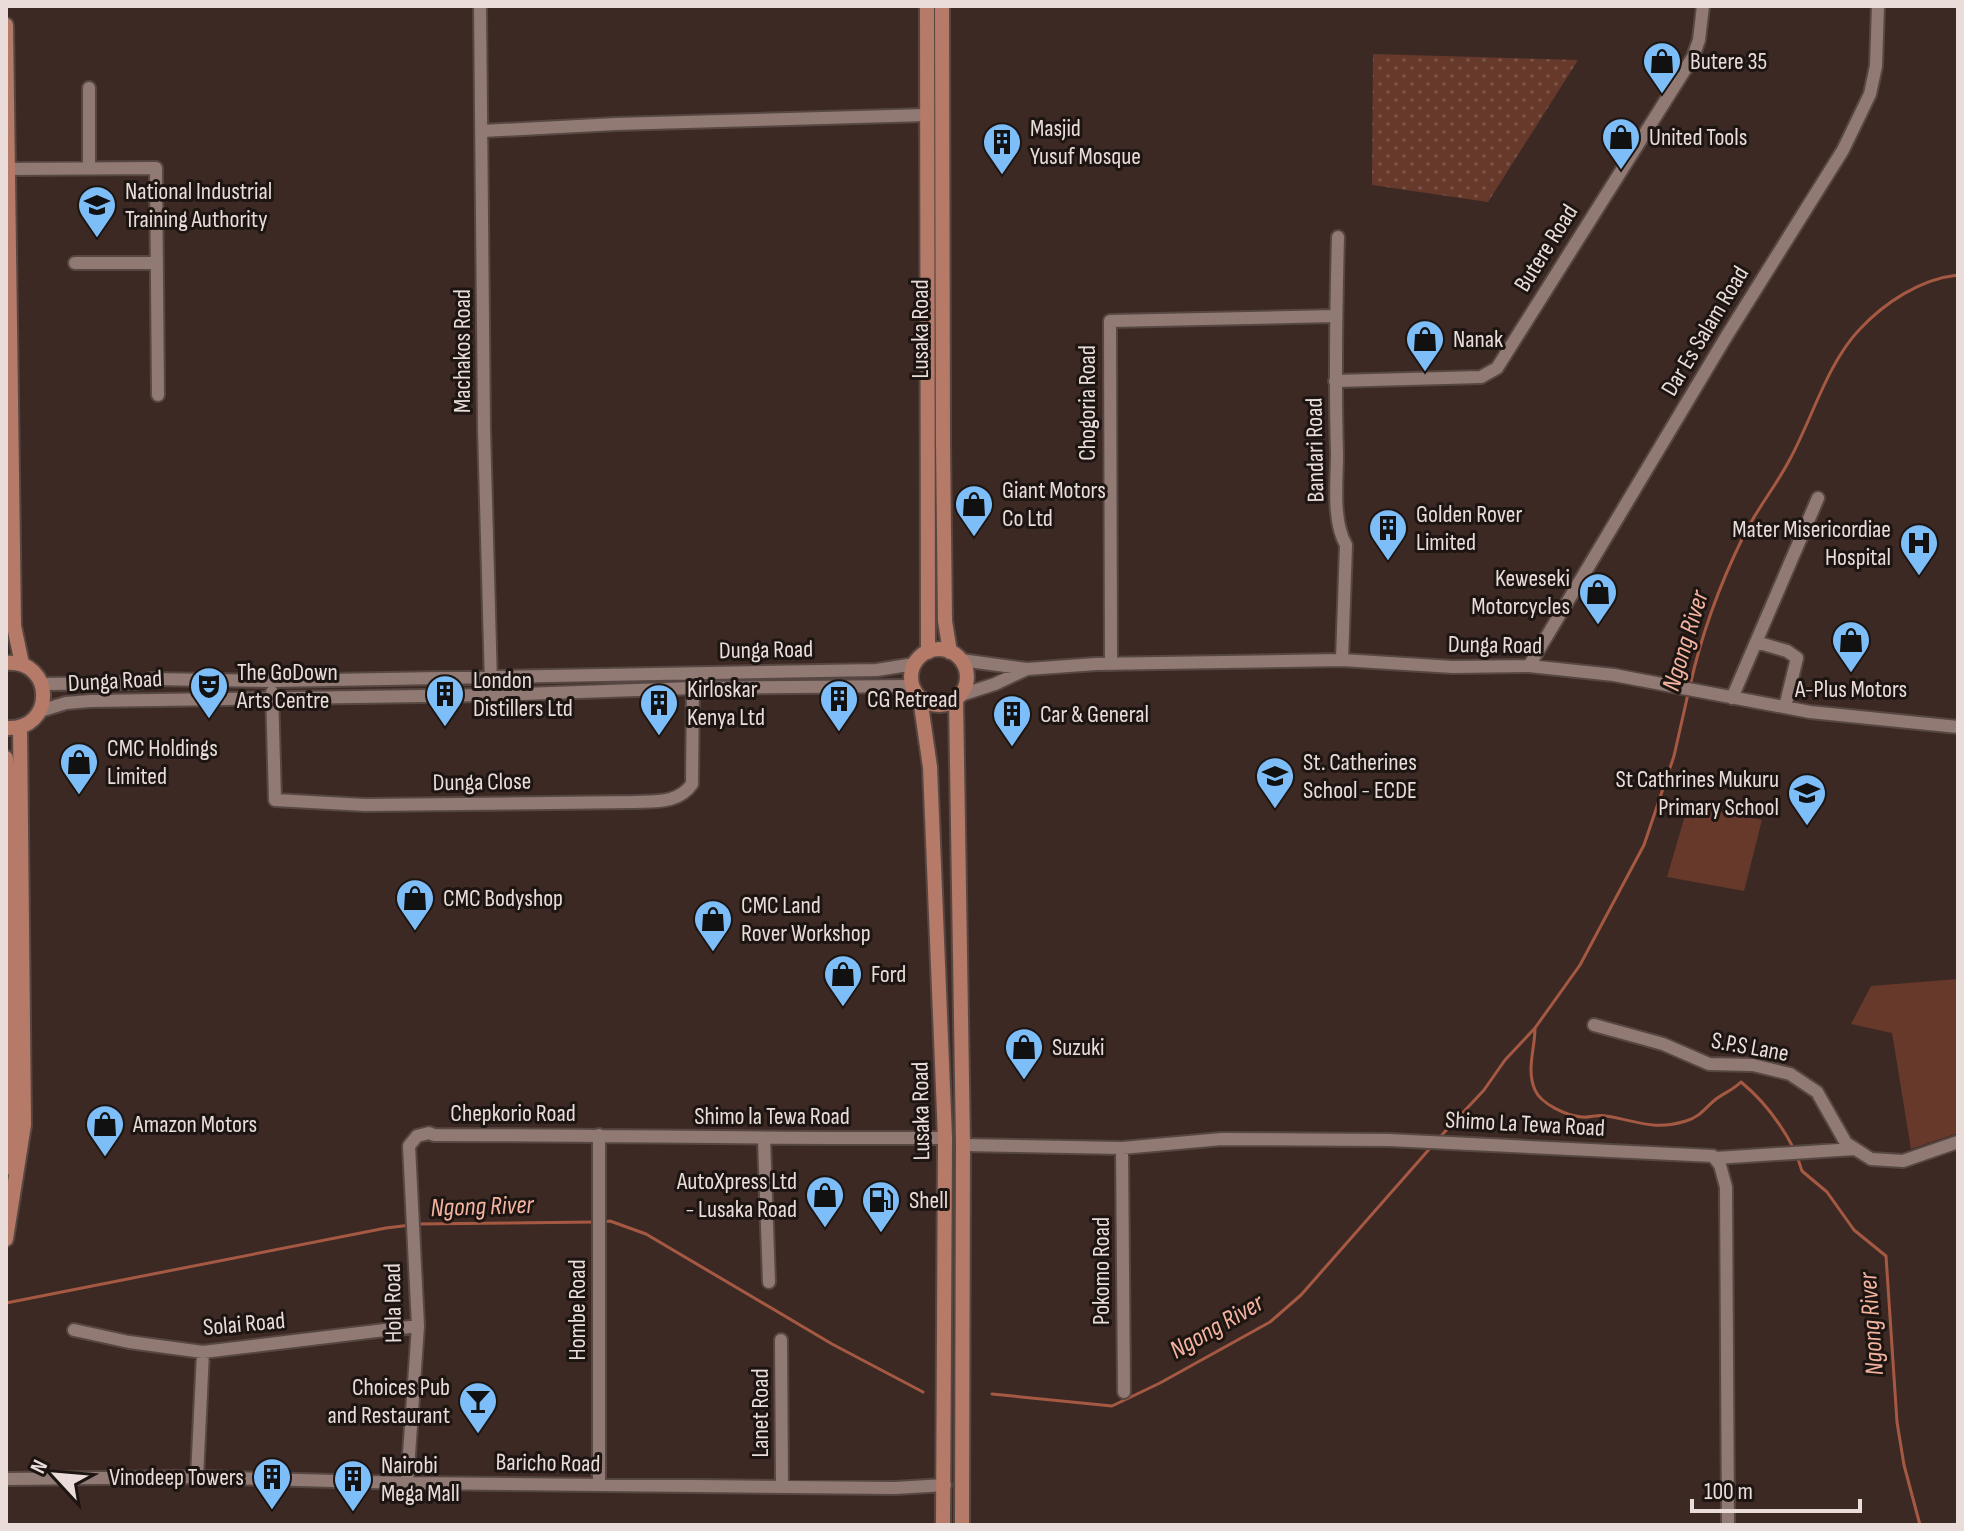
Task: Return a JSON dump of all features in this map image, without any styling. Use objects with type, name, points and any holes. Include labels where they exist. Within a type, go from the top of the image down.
[{"type":"main road","name":"Lusaka Road","points":[[927,6],[928,652]]},
{"type":"main road","name":"Lusaka Road","points":[[942,6],[945,621],[955,656]]},
{"type":"main road","points":[[6,25],[14,626],[22,664]]},
{"type":"main road","points":[[6,648],[14,626]]},
{"type":"main road","points":[[936,649],[955,656],[967,677],[958,696],[945,704],[936,705],[916,692],[911,673],[914,664],[928,652],[936,649]]},
{"type":"main road","points":[[6,663],[22,664],[30,669],[42,684],[44,698],[40,711],[32,721],[13,727],[24,1125],[6,1239]]},
{"type":"main road","name":"Lusaka Road","points":[[916,692],[930,767],[945,1138],[943,1525]]},
{"type":"main road","name":"Lusaka Road","points":[[958,696],[963,1145],[962,1525]]},
{"type":"main road","points":[[6,758],[11,857],[13,1085],[6,1168]]},
{"type":"street","name":"Machakos Road","points":[[480,6],[484,429],[491,695]]},
{"type":"street","name":"Butere Road","points":[[1335,381],[1481,377],[1497,368],[1693,57],[1699,40],[1703,6]]},
{"type":"street","name":"Dar Es Salam Road","points":[[1529,666],[1726,337],[1843,150],[1870,94],[1876,66],[1878,6]]},
{"type":"street","points":[[89,88],[89,168]]},
{"type":"street","points":[[482,131],[926,115]]},
{"type":"street","points":[[8,169],[156,168],[158,395]]},
{"type":"street","name":"Bandari Road","points":[[1338,237],[1335,381],[1339,532],[1346,545],[1342,660]]},
{"type":"street","points":[[75,263],[157,263]]},
{"type":"street","name":"Chogoria Road","points":[[1111,664],[1110,321],[1335,316]]},
{"type":"street","points":[[1732,698],[1818,498]]},
{"type":"street","points":[[1756,642],[1772,645],[1797,658],[1785,707]]},
{"type":"street","name":"Dunga Road","points":[[955,656],[1027,669],[1111,664],[1342,660],[1453,667],[1529,666],[1614,675],[1785,707],[1958,727]]},
{"type":"street","name":"Dunga Road","points":[[42,684],[137,683],[151,679],[272,681],[877,670],[914,664]]},
{"type":"street","name":"Dunga Road","points":[[958,696],[1027,669]]},
{"type":"street","name":"Dunga Close","points":[[272,681],[275,800],[365,805],[633,802],[677,798],[686,793],[692,784],[693,674]]},
{"type":"street","name":"Dunga Road","points":[[40,711],[66,703],[90,701],[491,695],[693,688],[916,692]]},
{"type":"street","name":"S.P.S Lane","points":[[1594,1025],[1663,1044],[1709,1064],[1753,1065],[1790,1074],[1817,1092],[1838,1131],[1854,1149]]},
{"type":"street","name":"Chepkorio Road","points":[[429,1133],[599,1135]]},
{"type":"street","name":"Hola Road","points":[[407,1483],[418,1326],[409,1146],[417,1136],[429,1133]]},
{"type":"street","name":"Shimo la Tewa Road","points":[[599,1135],[764,1139],[945,1138]]},
{"type":"street","name":"Hombe Road","points":[[599,1135],[599,1485]]},
{"type":"street","points":[[764,1139],[769,1282]]},
{"type":"street","name":"Shimo La Tewa Road","points":[[963,1145],[1122,1148],[1222,1139],[1378,1140],[1709,1154],[1716,1158],[1854,1149]]},
{"type":"street","points":[[1854,1149],[1871,1159],[1903,1161],[1958,1142]]},
{"type":"street","name":"Pokomo Road","points":[[1122,1148],[1124,1392]]},
{"type":"street","points":[[1716,1158],[1726,1187],[1728,1525]]},
{"type":"street","name":"Solai Road","points":[[74,1330],[129,1342],[203,1352],[418,1326]]},
{"type":"street","name":"Lanet Road","points":[[781,1340],[782,1487]]},
{"type":"street","points":[[197,1477],[203,1352]]},
{"type":"street","name":"Baricho Road","points":[[6,1479],[197,1477],[407,1483],[895,1488],[945,1485]]},
{"type":"shaded area","points":[[1373,54],[1578,60],[1488,202],[1372,185]]},
{"type":"shaded area","points":[[1688,805],[1762,820],[1744,891],[1667,877]]},
{"type":"shaded area","points":[[1958,979],[1958,1133],[1911,1149],[1892,1033],[1851,1024],[1871,986]]},
{"type":"waterway","name":"Ngong River","points":[[1690,686],[1706,629],[1735,555],[1748,527],[1790,459],[1838,359],[1859,330],[1891,302],[1930,281],[1958,275]]},
{"type":"waterway","name":"Ngong River","points":[[1440,1137],[1535,1028],[1580,965],[1644,845],[1674,756],[1688,694]]},
{"type":"waterway","name":"Ngong River","points":[[1535,1028],[1532,1082],[1538,1095],[1562,1112],[1655,1125],[1674,1124],[1695,1117],[1741,1082],[1771,1113],[1794,1149]]},
{"type":"waterway","name":"Ngong River","points":[[992,1394],[1112,1406],[1270,1322],[1301,1295],[1432,1146]]},
{"type":"waterway","name":"Ngong River","points":[[1797,1156],[1802,1171],[1827,1192],[1854,1230],[1886,1256],[1897,1422],[1904,1465],[1920,1525]]},
{"type":"waterway","name":"Ngong River","points":[[602,1222],[610,1221],[646,1234],[832,1344],[923,1392]]},
{"type":"waterway","name":"Ngong River","points":[[418,1224],[595,1222]]},
{"type":"waterway","name":"Ngong River","points":[[6,1303],[411,1225]]},
{"type":"place","name":"Butere 35","points":[[1662,95]]},
{"type":"place","name":"United Tools","points":[[1621,171]]},
{"type":"place","name":"Masjid Yusuf Mosque","points":[[1002,176]]},
{"type":"place","name":"National Industrial Training Authority","points":[[97,239]]},
{"type":"place","name":"Nanak","points":[[1425,373]]},
{"type":"place","name":"Giant Motors Co Ltd","points":[[974,538]]},
{"type":"place","name":"Golden Rover Limited","points":[[1388,562]]},
{"type":"place","name":"Mater Misericordiae Hospital","points":[[1919,577]]},
{"type":"place","name":"Keweseki Motorcycles","points":[[1598,626]]},
{"type":"place","name":"A-Plus Motors","points":[[1851,674]]},
{"type":"place","name":"The GoDown Arts Centre","points":[[209,720]]},
{"type":"place","name":"London Distillers Ltd","points":[[445,728]]},
{"type":"place","name":"CG Retread","points":[[839,733]]},
{"type":"place","name":"Kirloskar Kenya Ltd","points":[[659,737]]},
{"type":"place","name":"Car & General","points":[[1012,748]]},
{"type":"place","name":"CMC Holdings Limited","points":[[79,796]]},
{"type":"place","name":"St. Catherines School - ECDE","points":[[1275,810]]},
{"type":"place","name":"St Cathrines Mukuru Primary School","points":[[1807,827]]},
{"type":"place","name":"CMC Bodyshop","points":[[415,932]]},
{"type":"place","name":"CMC Land Rover Workshop","points":[[713,953]]},
{"type":"place","name":"Ford","points":[[843,1008]]},
{"type":"place","name":"Suzuki","points":[[1024,1081]]},
{"type":"place","name":"Amazon Motors","points":[[105,1158]]},
{"type":"place","name":"AutoXpress Ltd - Lusaka Road","points":[[825,1229]]},
{"type":"place","name":"Shell","points":[[881,1234]]},
{"type":"place","name":"Choices Pub and Restaurant","points":[[478,1435]]},
{"type":"place","name":"Vinodeep Towers","points":[[272,1511]]},
{"type":"place","name":"Nairobi Mega Mall","points":[[353,1513]]}]
